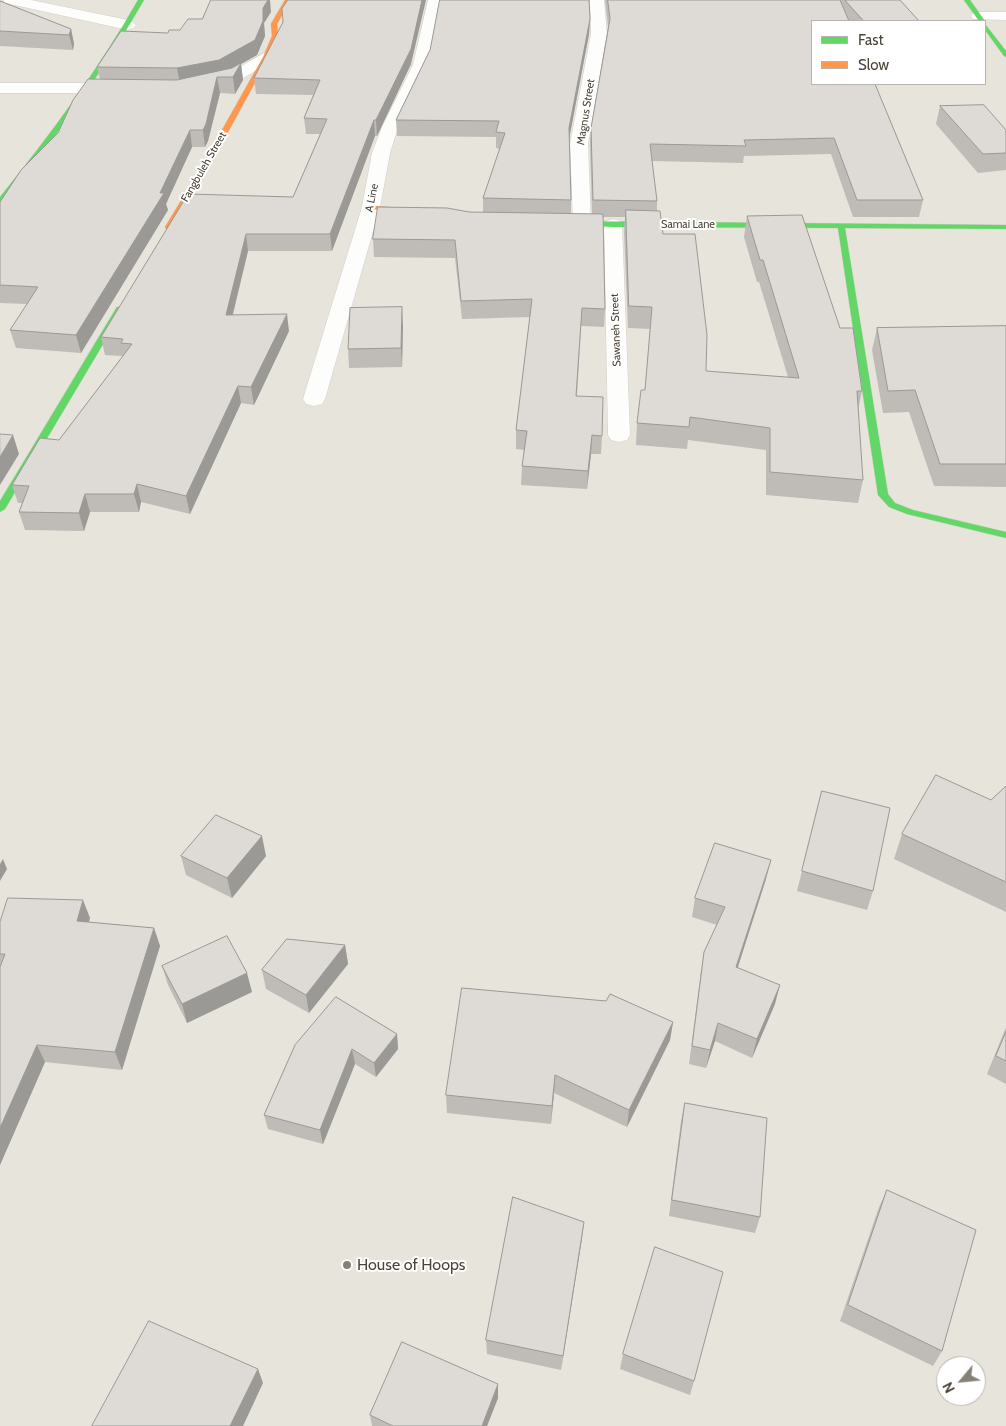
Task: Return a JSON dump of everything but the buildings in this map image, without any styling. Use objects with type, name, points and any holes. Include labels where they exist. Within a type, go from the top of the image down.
[{"type":"street","points":[[10,0],[128,25]]},
{"type":"street","points":[[0,202],[86,88],[128,25],[141,0]]},
{"type":"street","name":"Fangbuleh Street","points":[[163,237],[204,169],[266,57],[275,36],[274,24],[288,0]]},
{"type":"street","name":"A Line","points":[[314,399],[371,207],[381,153],[390,127],[421,65],[435,0]]},
{"type":"street","name":"Magnus Street","points":[[582,224],[579,144],[599,34],[597,0]]},
{"type":"street","points":[[967,0],[980,20]]},
{"type":"street","points":[[986,20],[1006,16]]},
{"type":"street","points":[[986,28],[1006,55]]},
{"type":"street","points":[[197,87],[228,80],[266,57]]},
{"type":"street","points":[[0,88],[133,89]]},
{"type":"street","points":[[371,207],[425,213]]},
{"type":"street","name":"Samai Lane","points":[[554,223],[1006,227]]},
{"type":"street","name":"Sawaneh Street","points":[[613,225],[619,435]]},
{"type":"street","points":[[841,226],[883,495],[892,505],[910,512],[1006,535]]},
{"type":"street","points":[[0,509],[127,297]]},
{"type":"shaded area","points":[[0,0],[1006,0],[1006,1426],[0,1426]]},
{"type":"traffic: fast","points":[[0,202],[93,79],[141,0]]},
{"type":"traffic: fast","points":[[967,0],[981,20]]},
{"type":"traffic: fast","points":[[986,27],[1006,55]]},
{"type":"traffic: fast","points":[[566,223],[613,225],[1006,227]]},
{"type":"traffic: fast","points":[[841,226],[883,495],[892,505],[910,512],[1006,535]]},
{"type":"traffic: fast","points":[[0,509],[120,309]]},
{"type":"traffic: slow","points":[[169,227],[204,169],[266,57],[275,36],[274,24],[288,0]]},
{"type":"traffic: slow","points":[[371,207],[414,212]]},
{"type":"place","name":"House of Hoops","points":[[347,1265]]}]
